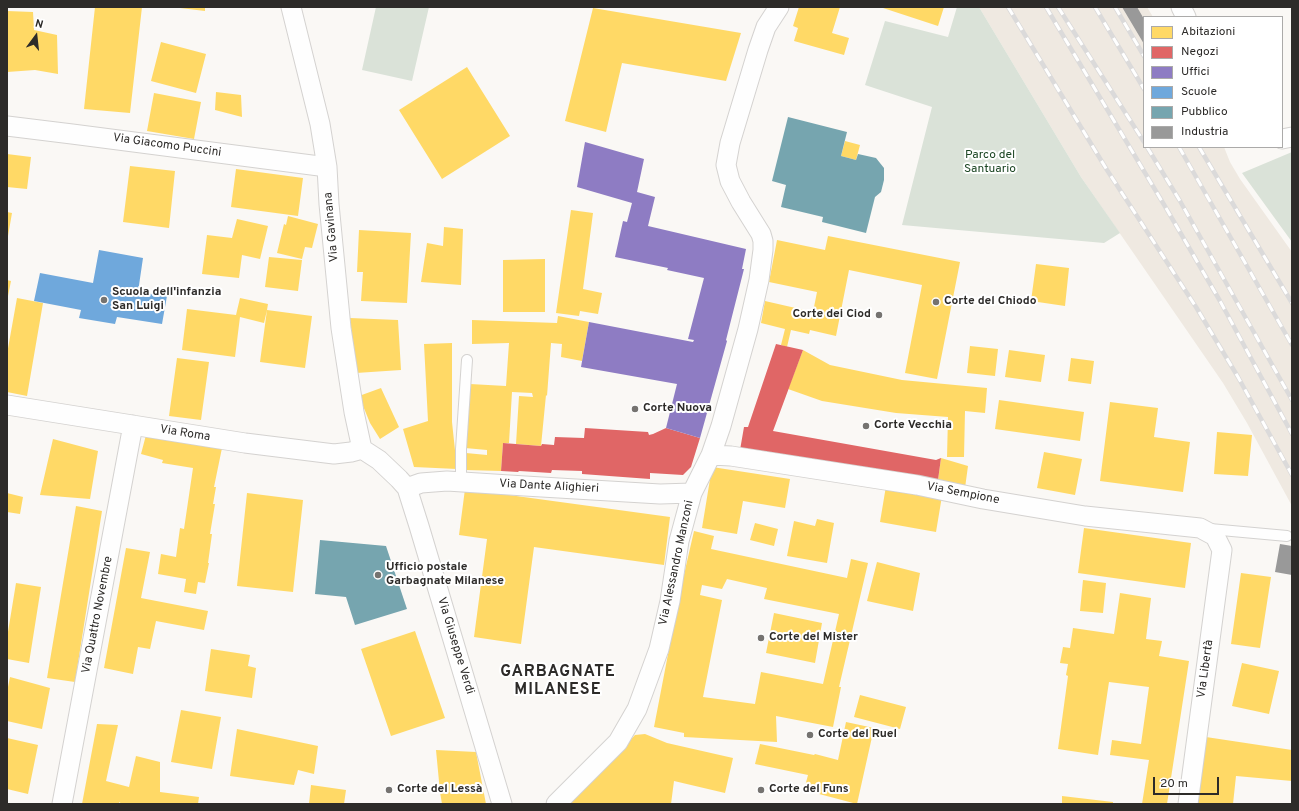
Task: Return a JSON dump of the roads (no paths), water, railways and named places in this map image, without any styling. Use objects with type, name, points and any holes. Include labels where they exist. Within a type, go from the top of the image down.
[{"type":"street","name":"Via Gavinana","points":[[291,7],[320,124],[327,167],[329,204],[341,328],[354,412],[362,449]]},
{"type":"street","name":"Via Alessandro Manzoni","points":[[556,804],[618,742],[637,709],[658,649],[670,601],[679,541],[692,493],[710,455],[721,426],[748,329],[764,250],[761,234],[730,181],[726,165],[730,143],[758,50],[766,27],[779,7]]},
{"type":"street","points":[[1181,7],[1186,16]]},
{"type":"street","name":"Via Giacomo Puccini","points":[[7,126],[327,167]]},
{"type":"street","name":"Via Roma","points":[[7,405],[245,443],[334,454],[362,449]]},
{"type":"street","name":"Via Quattro Novembre","points":[[62,804],[134,425]]},
{"type":"street","points":[[362,449],[379,460],[407,488]]},
{"type":"street","name":"Via Sempione","points":[[710,455],[730,456],[917,485],[983,499],[1085,516],[1207,532]]},
{"type":"street","name":"Via Dante Alighieri","points":[[407,488],[421,484],[447,481],[660,494],[692,493]]},
{"type":"street","name":"Via Giuseppe Verdi","points":[[407,488],[422,533],[502,804]]},
{"type":"street","name":"Via Libertà","points":[[1188,804],[1222,550],[1207,532]]},
{"type":"lane","points":[[461,482],[461,449],[467,360]]},
{"type":"lane","points":[[1207,532],[1287,536]]},
{"type":"railway","points":[[1008,7],[1107,170],[1196,307],[1238,377],[1292,475]]},
{"type":"railway","points":[[1046,7],[1220,301],[1292,434]]},
{"type":"railway","points":[[1058,7],[1143,140]]},
{"type":"railway","points":[[1095,7],[1143,87]]},
{"type":"railway","points":[[1115,7],[1143,54]]},
{"type":"railway","points":[[1148,148],[1180,201],[1292,400]]},
{"type":"railway","points":[[1180,148],[1292,345]]},
{"type":"railway","points":[[1200,148],[1292,303]]},
{"type":"place","name":"Scuola dell'infanzia San Luigi","points":[[104,300]]},
{"type":"place","name":"Corte del Chiodo","points":[[936,302]]},
{"type":"place","name":"Corte dei Ciod","points":[[879,315]]},
{"type":"place","name":"Corte Nuova","points":[[635,409]]},
{"type":"place","name":"Corte Vecchia","points":[[866,426]]},
{"type":"place","name":"Ufficio postale Garbagnate Milanese","points":[[378,575]]},
{"type":"place","name":"Corte del Mister","points":[[761,638]]},
{"type":"place","name":"Corte del Ruel","points":[[810,735]]},
{"type":"place","name":"Corte del Lessà","points":[[389,790]]},
{"type":"place","name":"Corte del Funs","points":[[761,790]]},
{"type":"district","name":"GARBAGNATE MILANESE","points":[[558,682]]},
{"type":"park label","name":"Parco del Santuario","points":[[990,163]]}]
